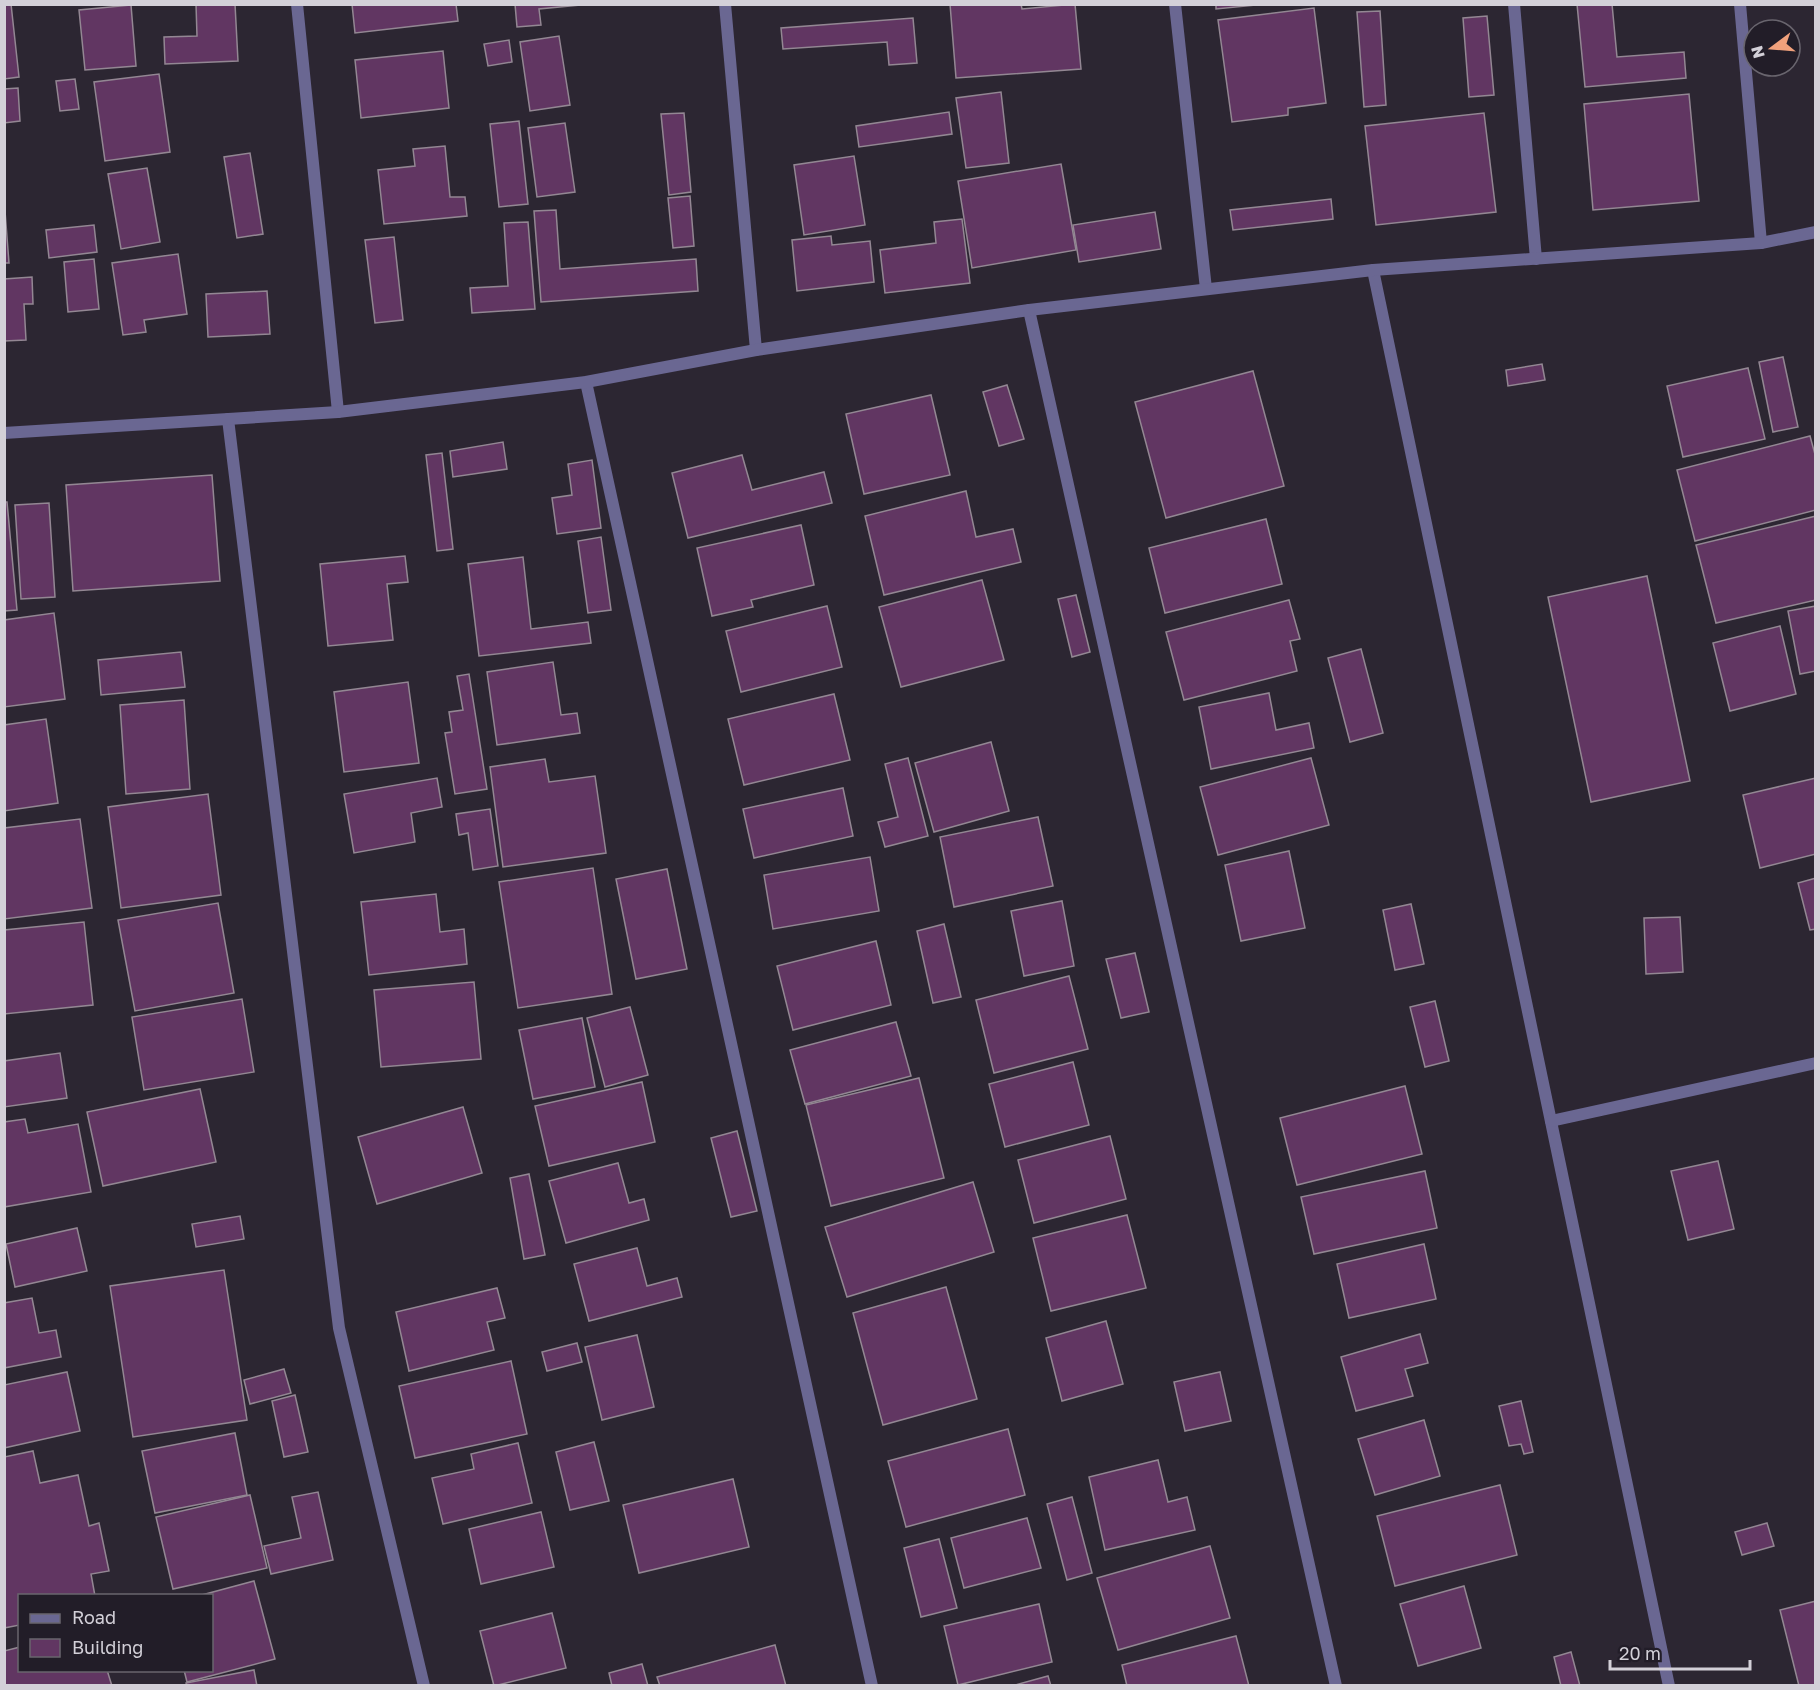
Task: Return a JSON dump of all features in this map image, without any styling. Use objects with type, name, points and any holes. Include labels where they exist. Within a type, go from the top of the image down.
[{"type":"street","points":[[297,4],[338,412]]},
{"type":"street","points":[[725,4],[756,350]]},
{"type":"street","points":[[1175,4],[1206,289]]},
{"type":"street","points":[[1514,4],[1536,259]]},
{"type":"street","points":[[1740,4],[1761,243]]},
{"type":"street","points":[[4,433],[338,412],[586,382],[756,350],[1029,310],[1373,270],[1761,243],[1815,232]]},
{"type":"street","points":[[1373,270],[1669,1686]]},
{"type":"street","points":[[1029,310],[1336,1686]]},
{"type":"street","points":[[586,382],[872,1686]]},
{"type":"street","points":[[228,419],[339,1328],[424,1686]]},
{"type":"street","points":[[1551,1121],[1815,1063]]},
{"type":"building","points":[[4,4],[11,4],[19,77],[4,79]]},
{"type":"building","points":[[196,4],[235,4],[238,61],[165,64],[164,37],[197,36]]},
{"type":"building","points":[[352,4],[456,4],[458,21],[355,33]]},
{"type":"building","points":[[515,4],[580,5],[539,9],[541,25],[517,27]]},
{"type":"building","points":[[950,4],[1021,4],[1022,9],[1075,4],[1081,69],[956,78]]},
{"type":"building","points":[[1216,4],[1266,4],[1216,9]]},
{"type":"building","points":[[1577,4],[1612,4],[1617,57],[1684,52],[1686,78],[1585,87]]},
{"type":"building","points":[[131,5],[136,66],[85,70],[79,10]]},
{"type":"building","points":[[1314,8],[1326,103],[1288,108],[1288,115],[1232,122],[1218,20]]},
{"type":"building","points":[[1380,11],[1386,105],[1364,107],[1357,12]]},
{"type":"building","points":[[1487,16],[1494,95],[1469,97],[1463,18]]},
{"type":"building","points":[[913,18],[917,63],[889,65],[887,42],[783,49],[781,28]]},
{"type":"building","points":[[559,36],[570,105],[530,111],[520,42]]},
{"type":"building","points":[[509,40],[512,62],[488,66],[484,44]]},
{"type":"building","points":[[443,51],[449,108],[361,118],[355,60]]},
{"type":"building","points":[[159,74],[170,152],[105,161],[94,82]]},
{"type":"building","points":[[75,79],[79,109],[60,111],[56,81]]},
{"type":"building","points":[[18,88],[20,121],[4,123],[4,89]]},
{"type":"building","points":[[1001,92],[1009,163],[966,168],[956,98]]},
{"type":"building","points":[[1689,94],[1699,201],[1593,210],[1584,104]]},
{"type":"building","points":[[949,112],[952,134],[859,147],[856,126]]},
{"type":"building","points":[[684,113],[691,192],[669,195],[661,114]]},
{"type":"building","points":[[1484,113],[1496,212],[1376,225],[1365,126]]},
{"type":"building","points":[[519,121],[528,204],[499,207],[490,124]]},
{"type":"building","points":[[565,123],[575,192],[537,197],[528,128]]},
{"type":"building","points":[[445,146],[450,197],[465,197],[467,216],[384,224],[378,170],[415,166],[413,149]]},
{"type":"building","points":[[250,153],[263,234],[237,238],[224,157]]},
{"type":"building","points":[[854,156],[865,225],[804,235],[794,165]]},
{"type":"building","points":[[1061,164],[1076,250],[972,268],[958,181]]},
{"type":"building","points":[[147,168],[160,242],[121,249],[108,174]]},
{"type":"building","points":[[690,196],[694,246],[673,248],[668,198]]},
{"type":"building","points":[[4,198],[9,263],[4,263]]},
{"type":"building","points":[[1331,199],[1333,219],[1233,230],[1230,210]]},
{"type":"building","points":[[556,210],[560,269],[696,259],[698,291],[541,302],[534,211]]},
{"type":"building","points":[[1155,212],[1161,249],[1079,262],[1073,225]]},
{"type":"building","points":[[962,219],[970,283],[885,293],[880,250],[936,243],[934,222]]},
{"type":"building","points":[[528,222],[535,309],[472,313],[470,288],[508,286],[504,223]]},
{"type":"building","points":[[94,225],[97,252],[49,258],[46,230]]},
{"type":"building","points":[[831,236],[832,245],[870,241],[874,282],[797,291],[792,240]]},
{"type":"building","points":[[394,237],[403,320],[375,323],[365,240]]},
{"type":"building","points":[[178,254],[187,314],[144,320],[146,332],[123,335],[112,263]]},
{"type":"building","points":[[94,259],[99,309],[68,312],[64,262]]},
{"type":"building","points":[[32,277],[33,304],[24,304],[26,340],[4,341],[4,279]]},
{"type":"building","points":[[267,291],[270,334],[208,337],[206,294]]},
{"type":"building","points":[[1783,357],[1798,427],[1773,432],[1759,362]]},
{"type":"building","points":[[1542,364],[1545,380],[1508,386],[1506,370]]},
{"type":"building","points":[[1748,368],[1765,439],[1683,457],[1667,386]]},
{"type":"building","points":[[1253,371],[1284,486],[1166,518],[1135,402]]},
{"type":"building","points":[[1007,385],[1024,439],[999,446],[983,392]]},
{"type":"building","points":[[931,395],[950,475],[864,494],[846,414]]},
{"type":"building","points":[[1810,436],[1816,458],[1816,510],[1695,541],[1677,470]]},
{"type":"building","points":[[503,442],[507,469],[453,477],[450,451]]},
{"type":"building","points":[[442,453],[453,549],[437,551],[426,455]]},
{"type":"building","points":[[742,455],[752,490],[824,472],[832,503],[688,538],[672,473]]},
{"type":"building","points":[[592,460],[601,528],[557,534],[552,498],[572,495],[568,464]]},
{"type":"building","points":[[212,475],[220,581],[73,591],[66,485]]},
{"type":"building","points":[[966,491],[976,537],[1013,529],[1021,562],[884,595],[865,516]]},
{"type":"building","points":[[4,502],[7,502],[17,610],[4,611]]},
{"type":"building","points":[[49,503],[55,597],[21,599],[15,505]]},
{"type":"building","points":[[1816,516],[1816,600],[1716,623],[1696,545]]},
{"type":"building","points":[[1266,519],[1282,584],[1165,613],[1149,548]]},
{"type":"building","points":[[801,525],[814,585],[751,600],[753,607],[712,616],[697,548]]},
{"type":"building","points":[[601,537],[611,610],[588,613],[578,541]]},
{"type":"building","points":[[405,556],[408,582],[387,584],[393,640],[328,646],[320,564]]},
{"type":"building","points":[[523,557],[531,629],[588,622],[591,643],[479,656],[468,564]]},
{"type":"building","points":[[1647,576],[1690,781],[1591,802],[1548,597]]},
{"type":"building","points":[[982,580],[1004,660],[901,687],[879,607]]},
{"type":"building","points":[[1076,595],[1090,652],[1072,657],[1058,599]]},
{"type":"building","points":[[1289,600],[1300,639],[1290,641],[1297,671],[1184,700],[1166,632]]},
{"type":"building","points":[[827,606],[842,667],[741,692],[726,631]]},
{"type":"building","points":[[1816,606],[1816,671],[1800,674],[1788,611]]},
{"type":"building","points":[[54,613],[65,699],[4,707],[4,620]]},
{"type":"building","points":[[1780,626],[1796,694],[1730,711],[1713,643]]},
{"type":"building","points":[[1361,649],[1383,733],[1350,742],[1328,658]]},
{"type":"building","points":[[181,652],[185,687],[101,695],[98,660]]},
{"type":"building","points":[[553,662],[561,715],[577,713],[580,733],[497,745],[487,672]]},
{"type":"building","points":[[469,674],[487,789],[455,794],[445,733],[452,732],[449,712],[463,710],[457,676]]},
{"type":"building","points":[[408,682],[419,763],[344,772],[334,692]]},
{"type":"building","points":[[1269,693],[1276,730],[1309,723],[1314,748],[1211,769],[1199,707]]},
{"type":"building","points":[[834,694],[850,760],[744,785],[728,719]]},
{"type":"building","points":[[184,700],[190,789],[126,794],[120,705]]},
{"type":"building","points":[[46,719],[58,803],[4,811],[4,725]]},
{"type":"building","points":[[991,742],[1009,811],[934,832],[915,763]]},
{"type":"building","points":[[908,758],[928,836],[885,847],[878,822],[898,817],[885,764]]},
{"type":"building","points":[[1311,758],[1329,825],[1218,855],[1200,787]]},
{"type":"building","points":[[545,759],[549,782],[595,776],[606,853],[503,867],[490,767]]},
{"type":"building","points":[[437,778],[442,807],[411,813],[415,842],[354,853],[344,794]]},
{"type":"building","points":[[1816,778],[1816,854],[1760,868],[1743,795]]},
{"type":"building","points":[[843,788],[853,836],[754,858],[743,809]]},
{"type":"building","points":[[208,794],[221,895],[121,908],[108,807]]},
{"type":"building","points":[[490,809],[498,866],[473,870],[468,833],[459,835],[456,814]]},
{"type":"building","points":[[1038,817],[1053,886],[954,907],[940,837]]},
{"type":"building","points":[[80,819],[92,908],[4,919],[4,828]]},
{"type":"building","points":[[1289,851],[1305,928],[1241,941],[1225,865]]},
{"type":"building","points":[[870,857],[879,911],[773,929],[764,875]]},
{"type":"building","points":[[593,868],[612,994],[518,1008],[499,882]]},
{"type":"building","points":[[667,869],[687,969],[636,979],[616,879]]},
{"type":"building","points":[[1816,878],[1816,929],[1810,930],[1798,883]]},
{"type":"building","points":[[436,894],[440,932],[464,929],[467,964],[369,975],[361,902]]},
{"type":"building","points":[[1062,901],[1074,966],[1024,976],[1011,911]]},
{"type":"building","points":[[218,903],[234,993],[135,1011],[118,920]]},
{"type":"building","points":[[1411,904],[1424,964],[1395,970],[1383,910]]},
{"type":"building","points":[[1680,917],[1683,972],[1646,974],[1644,918]]},
{"type":"building","points":[[84,922],[93,1005],[4,1014],[4,930]]},
{"type":"building","points":[[944,924],[961,997],[933,1003],[917,931]]},
{"type":"building","points":[[876,941],[891,1005],[793,1030],[777,966]]},
{"type":"building","points":[[1135,953],[1149,1012],[1121,1018],[1106,959]]},
{"type":"building","points":[[1069,976],[1088,1049],[994,1073],[976,1000]]},
{"type":"building","points":[[474,982],[481,1059],[381,1067],[374,990]]},
{"type":"building","points":[[242,999],[254,1072],[144,1090],[132,1017]]},
{"type":"building","points":[[1435,1001],[1449,1061],[1425,1067],[1410,1007]]},
{"type":"building","points":[[630,1007],[648,1075],[605,1087],[587,1018]]},
{"type":"building","points":[[582,1018],[595,1087],[533,1099],[519,1030]]},
{"type":"building","points":[[896,1022],[911,1076],[805,1104],[790,1050]]},
{"type":"building","points":[[60,1053],[67,1098],[4,1107],[4,1061]]},
{"type":"building","points":[[1073,1062],[1089,1125],[1005,1147],[989,1084]]},
{"type":"building","points":[[919,1078],[944,1178],[831,1206],[806,1105]]},
{"type":"building","points":[[642,1082],[655,1142],[549,1166],[535,1106]]},
{"type":"building","points":[[1405,1086],[1422,1154],[1297,1185],[1280,1118]]},
{"type":"building","points":[[200,1089],[216,1162],[103,1186],[87,1112]]},
{"type":"building","points":[[463,1107],[482,1173],[377,1204],[358,1137]]},
{"type":"building","points":[[25,1119],[28,1133],[78,1124],[91,1192],[4,1207],[4,1122]]},
{"type":"building","points":[[737,1131],[757,1211],[731,1217],[711,1138]]},
{"type":"building","points":[[1110,1136],[1126,1199],[1034,1223],[1018,1160]]},
{"type":"building","points":[[1718,1161],[1734,1229],[1688,1240],[1671,1171]]},
{"type":"building","points":[[618,1163],[629,1203],[644,1199],[649,1220],[566,1243],[549,1181]]},
{"type":"building","points":[[1425,1171],[1437,1228],[1314,1254],[1301,1197]]},
{"type":"building","points":[[529,1174],[545,1255],[524,1259],[510,1178]]},
{"type":"building","points":[[973,1182],[994,1252],[847,1297],[825,1227]]},
{"type":"building","points":[[1127,1215],[1146,1288],[1051,1311],[1033,1238]]},
{"type":"building","points":[[240,1216],[244,1239],[196,1247],[192,1224]]},
{"type":"building","points":[[77,1228],[87,1271],[15,1287],[6,1244]]},
{"type":"building","points":[[1424,1244],[1436,1299],[1349,1318],[1337,1264]]},
{"type":"building","points":[[637,1248],[647,1286],[677,1278],[682,1297],[589,1321],[574,1264]]},
{"type":"building","points":[[224,1270],[247,1420],[133,1437],[110,1286]]},
{"type":"building","points":[[946,1287],[977,1399],[883,1425],[853,1313]]},
{"type":"building","points":[[497,1288],[505,1318],[487,1322],[494,1350],[409,1371],[396,1312]]},
{"type":"building","points":[[32,1298],[39,1333],[56,1330],[61,1357],[4,1368],[4,1303]]},
{"type":"building","points":[[1106,1321],[1123,1384],[1062,1401],[1046,1338]]},
{"type":"building","points":[[1420,1334],[1428,1363],[1405,1369],[1413,1396],[1356,1411],[1341,1357]]},
{"type":"building","points":[[637,1335],[654,1407],[602,1420],[585,1347]]},
{"type":"building","points":[[577,1343],[582,1362],[547,1371],[542,1352]]},
{"type":"building","points":[[511,1361],[527,1434],[415,1458],[399,1386]]},
{"type":"building","points":[[284,1369],[291,1393],[250,1404],[244,1380]]},
{"type":"building","points":[[67,1372],[80,1431],[4,1448],[4,1385]]},
{"type":"building","points":[[1220,1372],[1231,1421],[1185,1431],[1174,1382]]},
{"type":"building","points":[[295,1395],[308,1452],[284,1457],[272,1401]]},
{"type":"building","points":[[1521,1401],[1533,1452],[1524,1454],[1521,1444],[1509,1446],[1499,1406]]},
{"type":"building","points":[[1424,1420],[1440,1476],[1375,1495],[1358,1439]]},
{"type":"building","points":[[1008,1429],[1025,1495],[906,1527],[888,1461]]},
{"type":"building","points":[[235,1433],[247,1495],[155,1513],[142,1451]]},
{"type":"building","points":[[594,1442],[609,1501],[570,1510],[556,1452]]},
{"type":"building","points":[[518,1443],[532,1503],[443,1524],[432,1478],[474,1469],[471,1454]]},
{"type":"building","points":[[33,1451],[40,1483],[78,1475],[89,1526],[99,1523],[109,1571],[91,1574],[95,1594],[18,1594],[18,1625],[4,1628],[4,1457]]},
{"type":"building","points":[[1158,1460],[1168,1502],[1187,1497],[1195,1530],[1105,1550],[1089,1477]]},
{"type":"building","points":[[733,1479],[749,1547],[639,1573],[623,1505]]},
{"type":"building","points":[[1500,1485],[1517,1555],[1395,1586],[1377,1516]]},
{"type":"building","points":[[318,1492],[333,1560],[271,1574],[264,1546],[301,1538],[292,1497]]},
{"type":"building","points":[[250,1495],[267,1568],[173,1589],[156,1517]]},
{"type":"building","points":[[1072,1497],[1092,1573],[1067,1580],[1047,1504]]},
{"type":"building","points":[[541,1512],[554,1567],[481,1584],[469,1529]]},
{"type":"building","points":[[1027,1518],[1041,1568],[964,1588],[951,1538]]},
{"type":"building","points":[[1767,1523],[1774,1546],[1742,1555],[1735,1532]]},
{"type":"building","points":[[939,1539],[957,1608],[921,1617],[904,1548]]},
{"type":"building","points":[[1210,1546],[1230,1618],[1118,1650],[1097,1578]]},
{"type":"building","points":[[254,1581],[275,1659],[187,1682],[184,1672],[213,1672],[213,1594],[205,1594]]},
{"type":"building","points":[[1464,1586],[1481,1648],[1418,1666],[1400,1604]]},
{"type":"building","points":[[1816,1601],[1816,1686],[1799,1686],[1780,1610]]},
{"type":"building","points":[[1039,1604],[1052,1662],[958,1685],[944,1626]]},
{"type":"building","points":[[552,1613],[566,1668],[494,1686],[480,1631]]},
{"type":"building","points":[[1236,1636],[1249,1686],[1127,1686],[1122,1665]]},
{"type":"building","points":[[775,1645],[786,1686],[660,1686],[657,1677]]},
{"type":"building","points":[[18,1648],[18,1672],[108,1672],[112,1686],[4,1686],[4,1651]]},
{"type":"building","points":[[1571,1652],[1580,1686],[1561,1686],[1554,1657]]},
{"type":"building","points":[[642,1664],[648,1686],[612,1686],[609,1673]]},
{"type":"building","points":[[254,1670],[257,1686],[187,1686],[186,1683]]},
{"type":"building","points":[[1048,1676],[1051,1686],[1015,1686],[1015,1685]]}]
